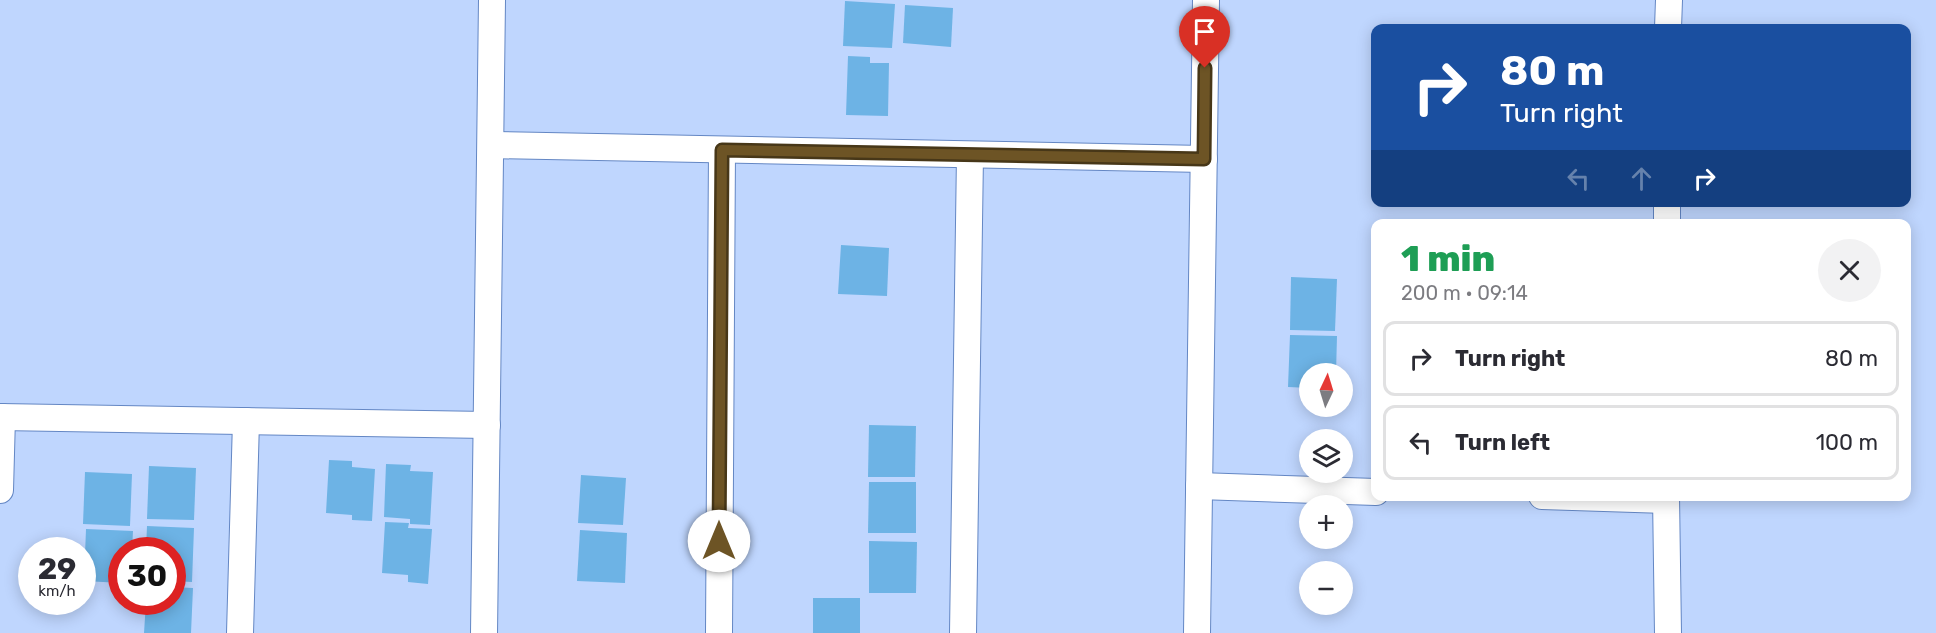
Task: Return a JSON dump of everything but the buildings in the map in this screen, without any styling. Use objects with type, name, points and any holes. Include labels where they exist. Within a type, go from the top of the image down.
[{"type":"street","points":[[484,633],[492,0]]},
{"type":"street","points":[[1197,633],[1206,0]]},
{"type":"street","points":[[1668,24],[1669,0]]},
{"type":"street","points":[[490,145],[1204,159]]},
{"type":"street","points":[[719,633],[722,150]]},
{"type":"street","points":[[963,633],[970,154]]},
{"type":"street","points":[[0,490],[1,417],[487,425]]},
{"type":"street","points":[[240,633],[246,421]]},
{"type":"street","points":[[1199,486],[1371,492]]},
{"type":"street","points":[[1666,501],[1668,633]]},
{"type":"route","points":[[719,541],[722,150],[1204,159],[1205,68]]}]
